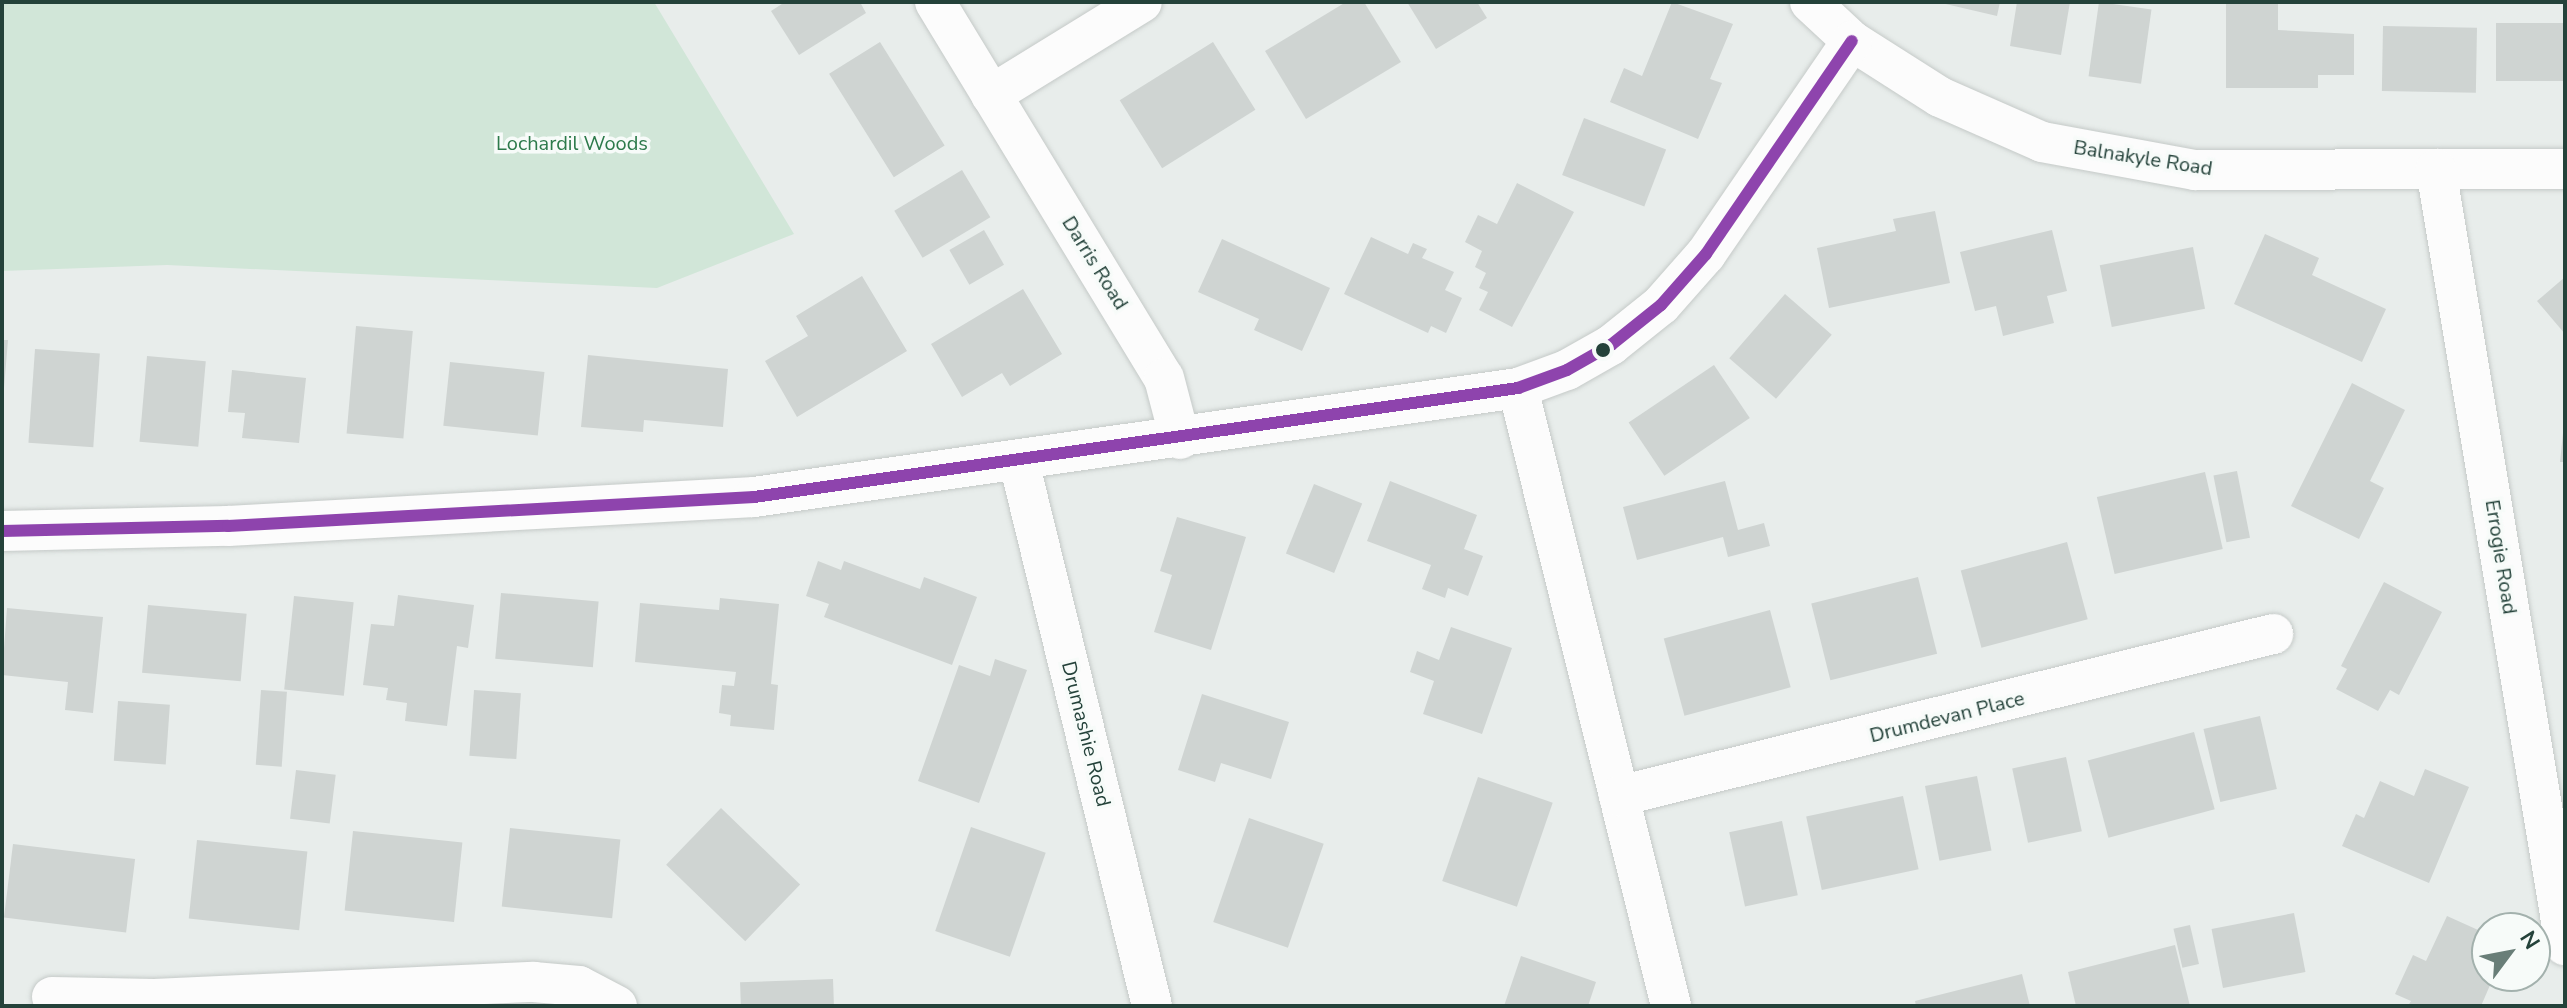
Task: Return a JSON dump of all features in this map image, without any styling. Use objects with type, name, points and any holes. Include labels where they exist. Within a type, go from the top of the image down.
[{"type":"street","name":"Darris Road","points":[[935,2],[1164,378],[1180,439]]},
{"type":"street","points":[[991,95],[1142,2]]},
{"type":"street","name":"Balnakyle Road","points":[[1810,2],[1852,41],[1940,97],[2042,142],[2195,170],[2565,169]]},
{"type":"street","points":[[2,531],[228,526],[754,497],[1019,462],[1518,388],[1567,370],[1611,345],[1661,305],[1706,254],[1852,41]]},
{"type":"street","name":"Errogie Road","points":[[2436,169],[2565,945]]},
{"type":"street","points":[[1518,388],[1671,1006]]},
{"type":"street","name":"Drumashie Road","points":[[1019,462],[1152,1006]]},
{"type":"street","name":"Drumdevan Place","points":[[1619,796],[2273,634]]},
{"type":"street","points":[[52,997],[154,1002],[534,982],[579,986],[617,1006]]},
{"type":"green space","name":"Lochardil Woods","points":[[2,2],[654,2],[794,234],[657,288],[167,265],[2,271]]},
{"type":"building","points":[[785,2],[860,2],[866,13],[799,55],[771,11]]},
{"type":"building","points":[[1346,2],[1364,2],[1401,62],[1306,119],[1265,51]]},
{"type":"building","points":[[1407,2],[1477,2],[1487,18],[1436,49]]},
{"type":"building","points":[[1672,2],[1733,24],[1710,79],[1722,83],[1698,139],[1610,102],[1624,68],[1642,76]]},
{"type":"building","points":[[1937,2],[2000,2],[1997,16]]},
{"type":"building","points":[[2017,2],[2070,2],[2061,55],[2010,46]]},
{"type":"building","points":[[2099,2],[2151,9],[2141,84],[2089,76]]},
{"type":"building","points":[[2226,2],[2278,2],[2278,30],[2354,34],[2354,75],[2318,75],[2318,88],[2226,88]]},
{"type":"building","points":[[2496,23],[2565,23],[2565,81],[2496,81]]},
{"type":"building","points":[[2383,26],[2477,28],[2476,93],[2382,91]]},
{"type":"building","points":[[880,42],[945,145],[894,177],[829,74]]},
{"type":"building","points":[[1213,42],[1255,110],[1162,168],[1120,100]]},
{"type":"building","points":[[1584,118],[1666,150],[1644,206],[1562,175]]},
{"type":"building","points":[[962,170],[990,217],[923,258],[894,211]]},
{"type":"building","points":[[1517,183],[1574,212],[1512,327],[1479,310],[1488,292],[1479,288],[1486,273],[1475,267],[1482,251],[1465,242],[1478,215],[1497,224]]},
{"type":"building","points":[[1935,211],[1950,283],[1829,308],[1817,248],[1896,231],[1893,219]]},
{"type":"building","points":[[984,230],[1004,265],[969,285],[949,250]]},
{"type":"building","points":[[2052,230],[2067,291],[2047,296],[2054,323],[2003,336],[1996,306],[1975,311],[1960,252]]},
{"type":"building","points":[[2265,234],[2319,258],[2312,275],[2386,309],[2362,362],[2234,304]]},
{"type":"building","points":[[1371,237],[1408,254],[1413,243],[1427,249],[1422,258],[1454,272],[1445,290],[1462,298],[1446,333],[1431,326],[1428,333],[1344,294]]},
{"type":"building","points":[[1222,239],[1330,288],[1302,351],[1254,330],[1259,319],[1198,292]]},
{"type":"building","points":[[2193,247],[2205,309],[2112,327],[2100,265]]},
{"type":"building","points":[[862,276],[907,351],[797,417],[765,361],[808,336],[796,316]]},
{"type":"building","points":[[2565,277],[2565,334],[2537,301]]},
{"type":"building","points":[[1023,289],[1062,354],[1010,386],[1002,373],[962,397],[931,344]]},
{"type":"building","points":[[1785,294],[1832,335],[1776,399],[1729,358]]},
{"type":"building","points":[[356,326],[413,331],[403,439],[347,434]]},
{"type":"building","points":[[2,340],[8,340],[4,388],[2,388]]},
{"type":"building","points":[[35,349],[100,354],[93,447],[28,443]]},
{"type":"building","points":[[588,355],[728,369],[723,427],[644,420],[643,432],[581,427]]},
{"type":"building","points":[[147,356],[206,361],[198,447],[140,442]]},
{"type":"building","points":[[450,362],[544,372],[538,436],[443,426]]},
{"type":"building","points":[[1714,365],[1750,418],[1664,476],[1629,423]]},
{"type":"building","points":[[232,370],[306,378],[299,443],[242,438],[245,413],[228,412]]},
{"type":"building","points":[[2352,383],[2405,410],[2370,481],[2384,488],[2359,539],[2291,506]]},
{"type":"building","points":[[2563,433],[2565,462],[2560,462]]},
{"type":"building","points":[[2237,471],[2250,538],[2226,542],[2213,476]]},
{"type":"building","points":[[2205,472],[2223,549],[2115,574],[2097,497]]},
{"type":"building","points":[[1390,481],[1477,515],[1464,549],[1483,556],[1468,596],[1448,588],[1445,598],[1422,589],[1431,565],[1367,541]]},
{"type":"building","points":[[1725,481],[1738,530],[1764,523],[1770,546],[1728,557],[1723,537],[1637,560],[1623,507]]},
{"type":"building","points":[[1314,484],[1362,503],[1334,573],[1286,554]]},
{"type":"building","points":[[1177,517],[1246,537],[1211,650],[1154,632],[1172,575],[1160,571]]},
{"type":"building","points":[[2067,542],[2088,619],[1981,648],[1961,570]]},
{"type":"building","points":[[818,561],[841,570],[844,561],[920,589],[924,577],[977,597],[952,665],[824,617],[829,604],[806,596]]},
{"type":"building","points":[[1918,577],[1937,654],[1830,680],[1811,604]]},
{"type":"building","points":[[2384,582],[2442,612],[2399,695],[2390,690],[2378,711],[2336,689],[2347,669],[2341,666]]},
{"type":"building","points":[[501,593],[599,602],[593,667],[495,659]]},
{"type":"building","points":[[398,595],[474,605],[468,648],[457,646],[447,726],[405,721],[407,703],[386,700],[388,688],[363,685],[371,624],[394,626]]},
{"type":"building","points":[[294,596],[354,602],[344,696],[284,689]]},
{"type":"building","points":[[720,598],[779,604],[771,684],[778,685],[774,730],[730,726],[731,715],[719,713],[722,685],[734,686],[736,672],[635,662],[640,603],[719,610]]},
{"type":"building","points":[[148,605],[247,614],[241,681],[142,673]]},
{"type":"building","points":[[7,608],[103,617],[93,713],[65,710],[68,682],[2,675]]},
{"type":"building","points":[[1770,610],[1791,687],[1684,716],[1664,638]]},
{"type":"building","points":[[1451,627],[1512,648],[1482,734],[1423,714],[1434,681],[1410,672],[1417,651],[1439,660]]},
{"type":"building","points":[[995,659],[1027,670],[979,803],[918,781],[959,665],[990,676]]},
{"type":"building","points":[[261,690],[287,692],[282,767],[256,765]]},
{"type":"building","points":[[474,690],[521,693],[516,759],[469,756]]},
{"type":"building","points":[[1202,694],[1289,722],[1271,779],[1221,763],[1215,782],[1178,770]]},
{"type":"building","points":[[118,701],[170,705],[166,764],[114,761]]},
{"type":"building","points":[[2260,716],[2277,789],[2220,802],[2203,729]]},
{"type":"building","points":[[2194,732],[2215,809],[2108,838],[2088,760]]},
{"type":"building","points":[[2066,757],[2082,831],[2028,843],[2012,768]]},
{"type":"building","points":[[2425,769],[2469,787],[2429,883],[2342,846],[2356,814],[2364,818],[2380,781],[2414,796]]},
{"type":"building","points":[[296,770],[336,775],[330,824],[290,819]]},
{"type":"building","points":[[1977,776],[1992,851],[1939,861],[1925,786]]},
{"type":"building","points":[[1478,777],[1553,803],[1517,907],[1442,881]]},
{"type":"building","points":[[1903,796],[1919,869],[1822,890],[1806,817]]},
{"type":"building","points":[[721,808],[800,884],[745,941],[666,865]]},
{"type":"building","points":[[1249,818],[1324,844],[1288,948],[1213,922]]},
{"type":"building","points":[[1782,821],[1798,895],[1745,907],[1729,832]]},
{"type":"building","points":[[971,827],[1046,853],[1010,957],[935,931]]},
{"type":"building","points":[[510,828],[620,840],[612,918],[502,907]]},
{"type":"building","points":[[353,831],[462,842],[454,922],[345,911]]},
{"type":"building","points":[[197,840],[307,852],[299,930],[189,919]]},
{"type":"building","points":[[13,844],[135,859],[126,932],[4,917]]},
{"type":"building","points":[[2294,913],[2305,972],[2223,988],[2212,929]]},
{"type":"building","points":[[2447,916],[2471,927],[2471,992],[2487,992],[2481,1006],[2408,1006],[2411,1001],[2395,994],[2413,955],[2426,961]]},
{"type":"building","points":[[2190,925],[2199,964],[2182,968],[2173,929]]},
{"type":"building","points":[[2175,945],[2190,1006],[2076,1006],[2068,972]]},
{"type":"building","points":[[1521,956],[1596,982],[1588,1006],[1504,1006]]},
{"type":"building","points":[[2022,974],[2030,1006],[1916,1006],[1915,1001]]},
{"type":"building","points":[[833,979],[834,1006],[741,1006],[740,982]]},
{"type":"transit line","points":[[2,531],[228,526],[754,497],[1518,388],[1567,370],[1611,345],[1661,305],[1706,254],[1852,41]]}]
